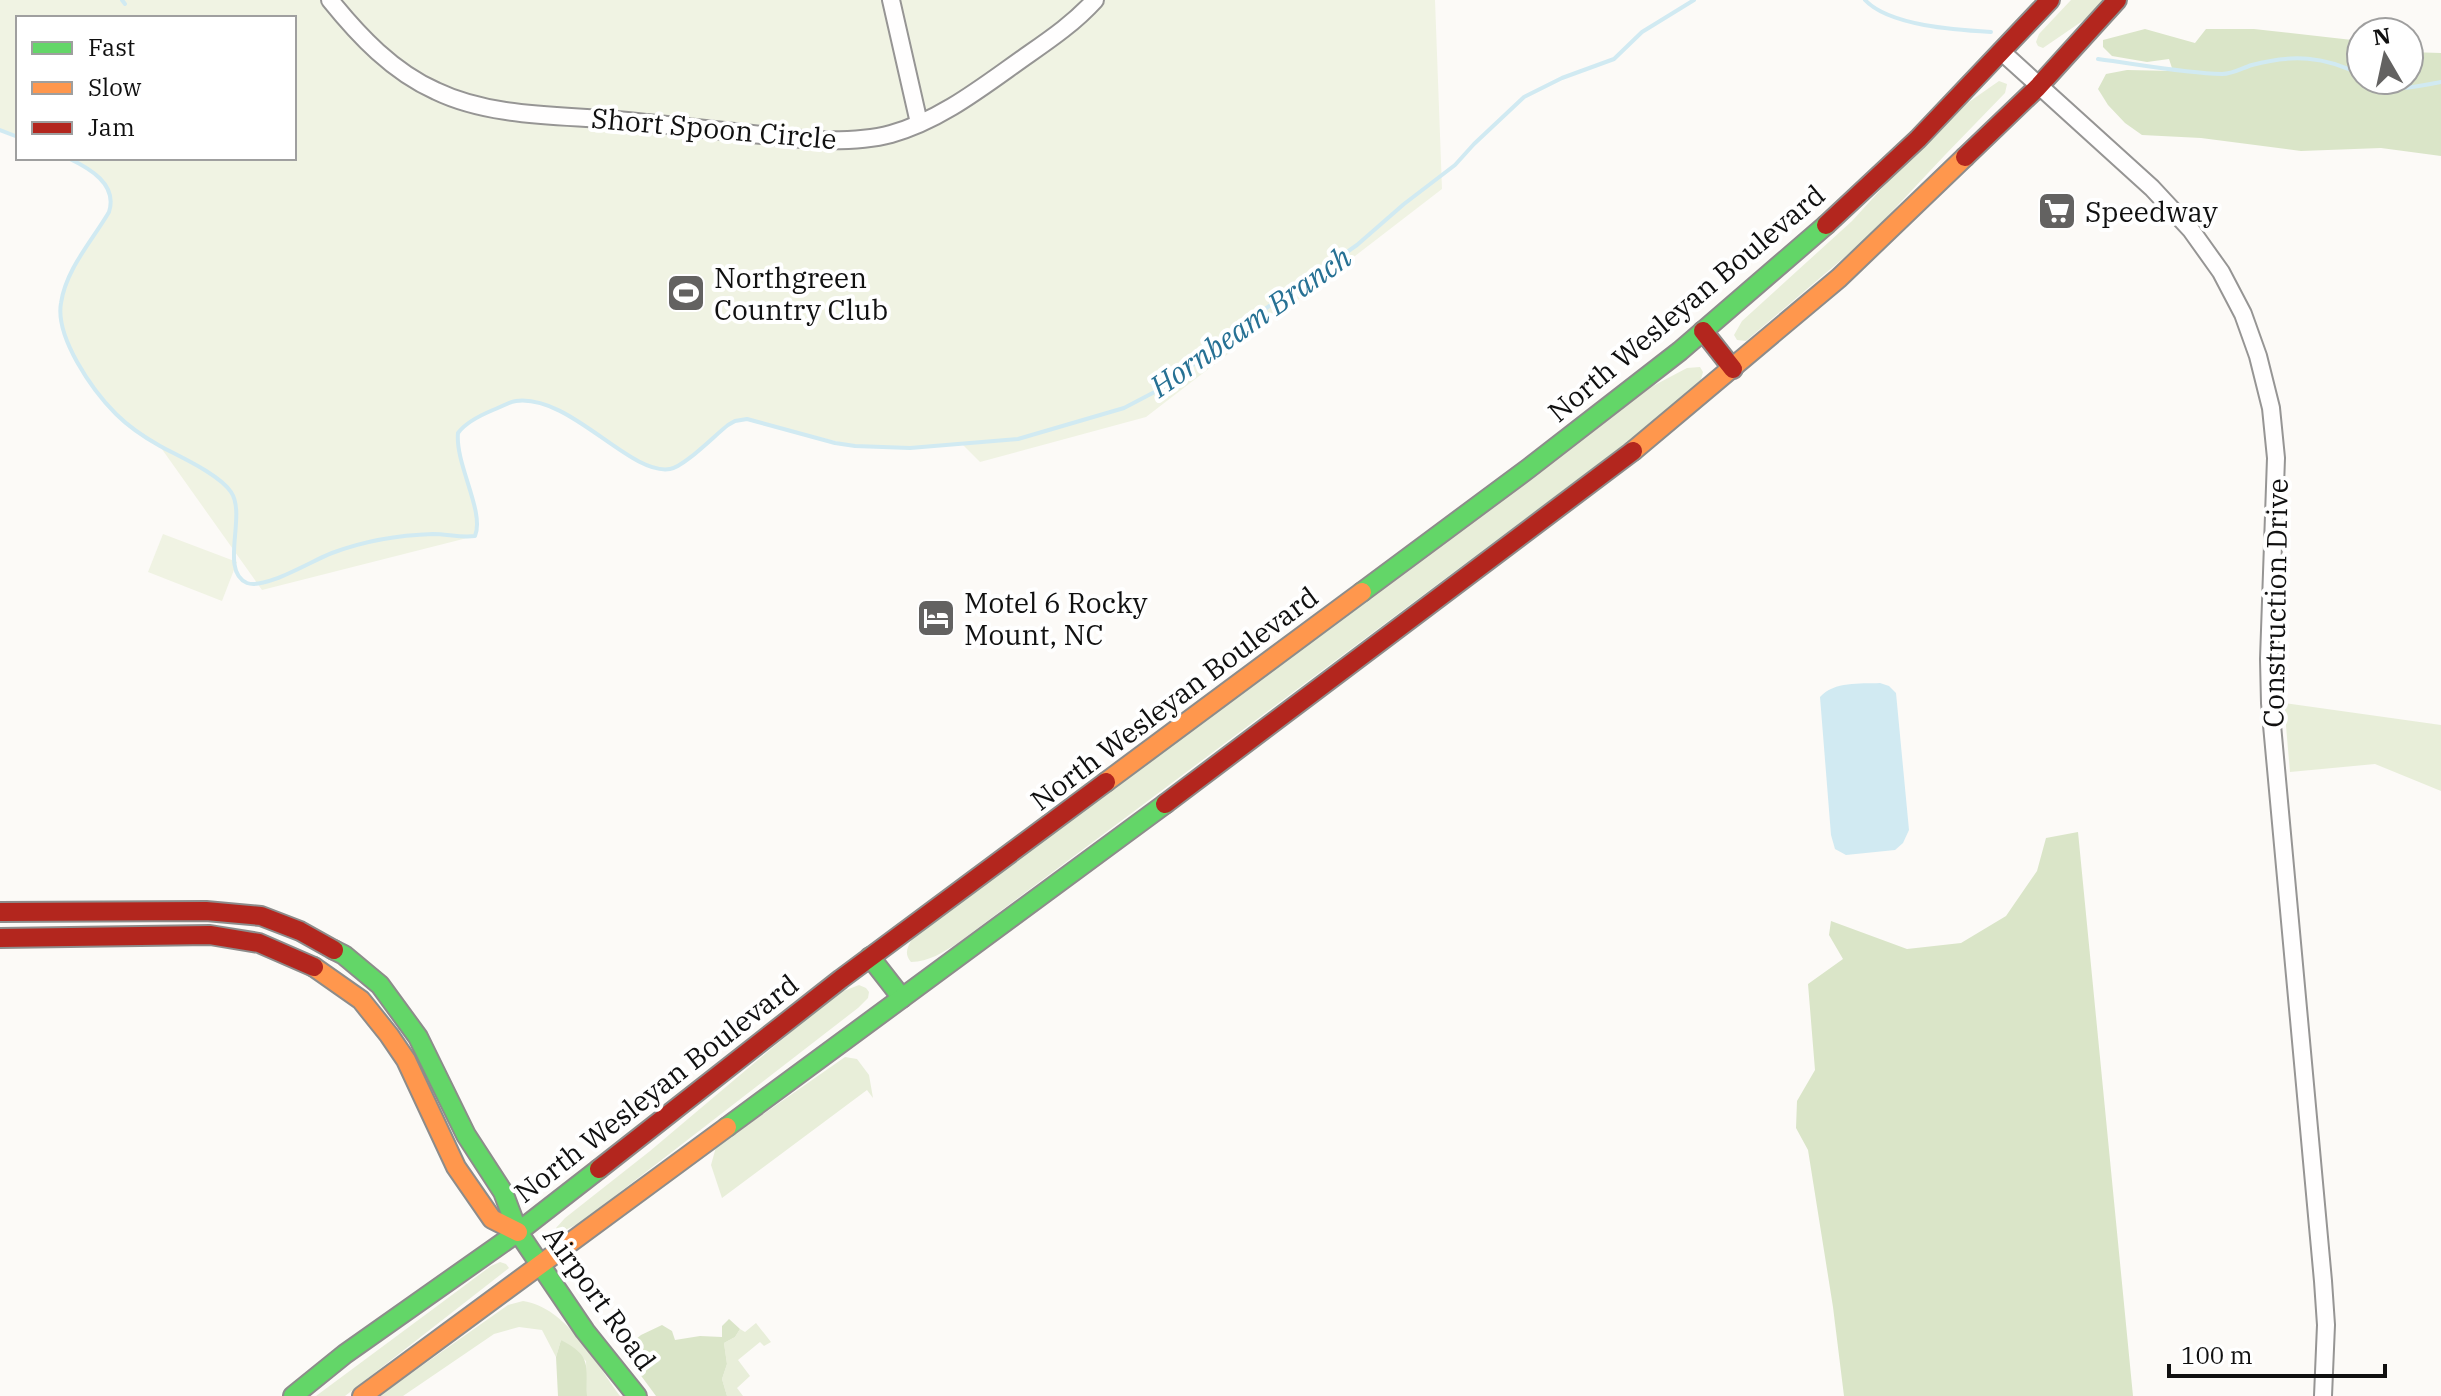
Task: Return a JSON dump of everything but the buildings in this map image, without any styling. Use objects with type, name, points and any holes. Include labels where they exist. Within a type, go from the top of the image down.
[{"type":"main road","name":"North Wesleyan Boulevard","points":[[293,1396],[354,1348],[518,1232],[870,957],[1529,468],[1703,331],[1918,139],[2050,0]]},
{"type":"main road","points":[[362,1396],[1109,846],[1647,441],[1839,278],[2039,86],[2117,0]]},
{"type":"main road","points":[[1703,331],[1733,369]]},
{"type":"main road","points":[[0,912],[238,913],[261,916],[324,942],[380,985],[418,1037],[466,1135],[503,1192],[518,1232]]},
{"type":"main road","points":[[0,938],[210,935],[259,943],[300,959],[325,973],[361,1000],[389,1035],[406,1060],[456,1167],[492,1219],[518,1232]]},
{"type":"main road","points":[[870,957],[902,998]]},
{"type":"main road","name":"Airport Road","points":[[518,1232],[585,1331],[637,1396]]},
{"type":"main road","points":[[284,1396],[316,1377]]},
{"type":"street","name":"Short Spoon Circle","points":[[330,0],[371,45],[413,79],[436,92],[481,106],[812,140],[869,138],[892,134],[919,123],[999,76],[1056,36],[1095,0]]},
{"type":"street","points":[[891,0],[919,123]]},
{"type":"street","name":"Construction Drive","points":[[2002,52],[2152,188],[2191,230],[2221,272],[2243,314],[2271,408],[2276,458],[2269,644],[2270,703],[2323,1281],[2326,1325],[2323,1396]]},
{"type":"green space","name":"Northgreen Country Club","points":[[0,0],[1435,0],[1442,189],[1146,417],[980,462],[963,445],[910,448],[855,446],[747,419],[728,425],[691,457],[670,470],[637,461],[558,410],[537,402],[516,401],[479,417],[458,433],[458,445],[476,514],[475,536],[262,590],[159,445],[131,427],[106,403],[76,360],[62,328],[60,310],[71,271],[109,212],[111,202],[106,185],[100,178],[72,160],[296,160],[296,16],[16,16],[16,136],[0,130]]},
{"type":"green space","points":[[2071,0],[2106,0],[2084,20],[2043,48],[2038,46],[2039,34]]},
{"type":"green space","points":[[2145,29],[2195,43],[2206,29],[2254,29],[2345,39],[2345,96],[2425,96],[2425,52],[2441,53],[2441,156],[2381,148],[2301,151],[2201,138],[2142,135],[2125,123],[2098,89],[2106,74],[2127,70],[2173,71],[2169,59],[2147,62],[2112,56],[2103,47],[2103,40]]},
{"type":"green space","points":[[1999,81],[2007,84],[2005,93],[1867,238],[1746,341],[1737,340],[1734,335],[1742,321],[1852,221],[1956,111]]},
{"type":"green space","points":[[1700,367],[1703,372],[1700,383],[1669,411],[958,943],[930,958],[911,962],[907,951],[912,939],[1651,387],[1687,368]]},
{"type":"green space","points":[[163,534],[237,562],[222,601],[148,572]]},
{"type":"green space","points":[[2284,703],[2441,725],[2441,791],[2375,764],[2290,772]]},
{"type":"green space","points":[[2078,832],[2133,1396],[1844,1396],[1808,1150],[1796,1128],[1797,1101],[1815,1070],[1808,984],[1843,959],[1829,935],[1831,921],[1907,949],[1961,943],[2006,916],[2037,871],[2046,838]]},
{"type":"green space","points":[[859,985],[869,992],[868,998],[858,1008],[580,1223],[559,1233],[556,1228],[565,1218],[650,1151],[836,994]]},
{"type":"green space","points":[[845,1057],[857,1059],[869,1075],[873,1098],[867,1090],[722,1198],[711,1165],[716,1147]]},
{"type":"green space","points":[[500,1262],[509,1268],[345,1396],[316,1396],[491,1266]]},
{"type":"green space","points":[[523,1301],[539,1305],[566,1325],[579,1338],[620,1396],[587,1396],[586,1361],[561,1340],[556,1357],[542,1330],[519,1327],[494,1334],[403,1396],[379,1396],[508,1305]]},
{"type":"green space","points":[[729,1319],[740,1329],[735,1337],[724,1343],[727,1364],[722,1379],[727,1396],[656,1396],[628,1358],[629,1345],[662,1325],[672,1331],[675,1340],[722,1337],[722,1326]]},
{"type":"green space","points":[[756,1323],[771,1342],[764,1346],[760,1342],[738,1360],[750,1376],[737,1388],[743,1396],[727,1396],[722,1379],[727,1364],[724,1343],[735,1337],[740,1329],[745,1332]]},
{"type":"green space","points":[[561,1340],[583,1357],[587,1369],[587,1396],[558,1396],[556,1357]]},
{"type":"water","points":[[1880,683],[1896,693],[1909,830],[1903,843],[1895,850],[1846,855],[1835,849],[1831,835],[1820,697],[1840,686]]},
{"type":"waterway","points":[[122,0],[125,4]]},
{"type":"waterway","name":"Hornbeam Branch","points":[[72,160],[100,178],[106,185],[111,202],[109,212],[74,267],[64,291],[61,317],[69,347],[96,391],[121,419],[148,439],[209,472],[231,492],[236,514],[235,567],[239,577],[255,584],[277,578],[332,553],[369,542],[433,534],[475,536],[476,514],[461,459],[458,433],[479,417],[516,401],[536,402],[557,410],[637,460],[654,468],[670,469],[691,457],[728,425],[747,419],[835,443],[910,448],[1018,439],[1124,408],[1166,386],[1265,309],[1357,245],[1455,165],[1524,97],[1562,78],[1614,59],[1642,32],[1694,0]]},
{"type":"waterway","name":"Hornbeam Branch","points":[[1865,0],[1876,9],[1906,21],[1991,32]]},
{"type":"waterway","name":"Hornbeam Branch","points":[[2098,59],[2222,74],[2267,61],[2295,58],[2345,68]]},
{"type":"waterway","name":"Hornbeam Branch","points":[[2425,85],[2441,82]]},
{"type":"waterway","name":"Hornbeam Branch","points":[[0,130],[16,136]]},
{"type":"traffic: fast","points":[[1362,592],[1680,351],[1826,225]]},
{"type":"traffic: fast","points":[[727,1127],[1165,804]]},
{"type":"traffic: fast","points":[[334,950],[380,985],[418,1037],[466,1135],[503,1192],[518,1232],[585,1331],[637,1396]]},
{"type":"traffic: fast","points":[[870,957],[902,998]]},
{"type":"traffic: fast","points":[[293,1396],[345,1354],[518,1232],[599,1169]]},
{"type":"traffic: slow","points":[[1633,451],[1839,278],[1965,157]]},
{"type":"traffic: slow","points":[[1106,782],[1362,592]]},
{"type":"traffic: slow","points":[[314,967],[361,1000],[389,1035],[406,1060],[456,1167],[492,1219],[518,1232]]},
{"type":"traffic: slow","points":[[362,1396],[727,1127]]},
{"type":"traffic: jam","points":[[1826,225],[1918,139],[2050,0]]},
{"type":"traffic: jam","points":[[1965,157],[2037,88],[2117,0]]},
{"type":"traffic: jam","points":[[1703,331],[1733,369]]},
{"type":"traffic: jam","points":[[1165,804],[1633,451]]},
{"type":"traffic: jam","points":[[599,1169],[841,979],[1106,782]]},
{"type":"traffic: jam","points":[[0,912],[206,911],[261,916],[300,931],[334,950]]},
{"type":"traffic: jam","points":[[0,938],[210,935],[259,943],[314,967]]},
{"type":"place","name":"Speedway","points":[[2057,211]]},
{"type":"place","name":"Northgreen Country Club","points":[[686,293]]},
{"type":"place","name":"Motel 6 Rocky Mount, NC","points":[[936,618]]}]
